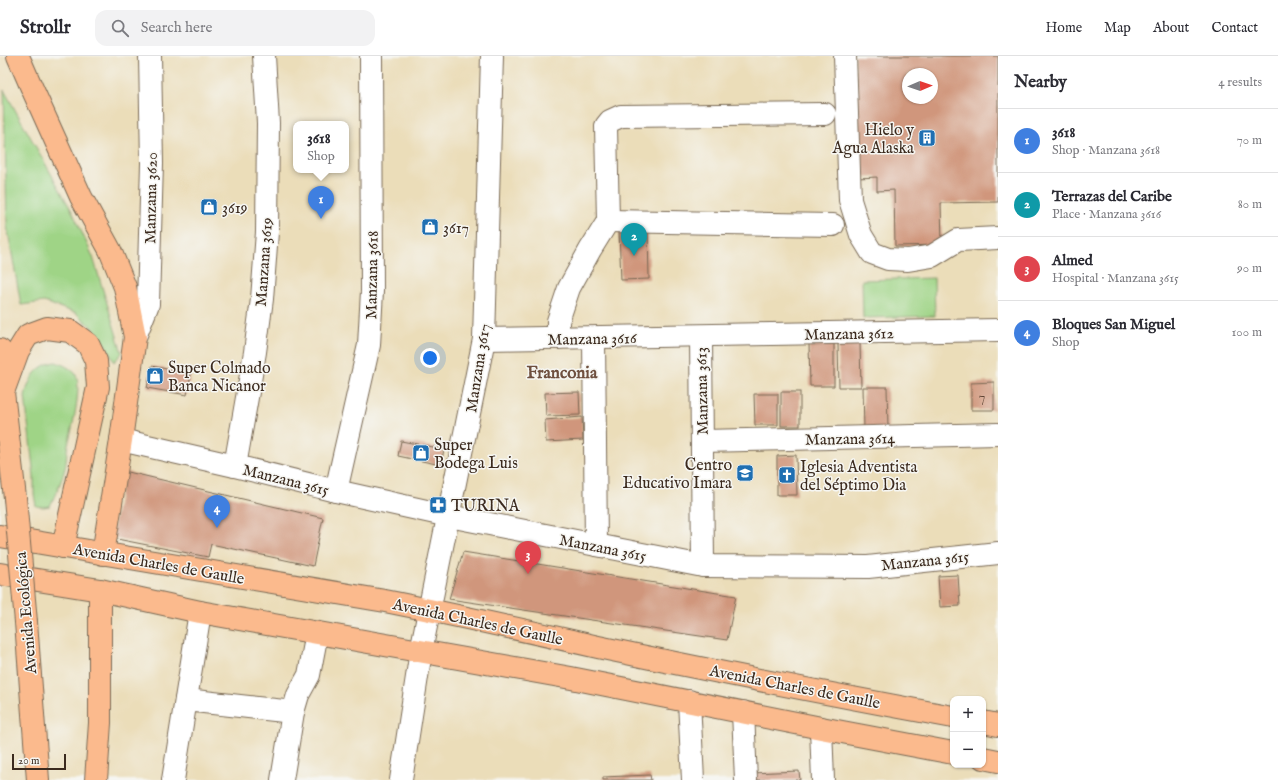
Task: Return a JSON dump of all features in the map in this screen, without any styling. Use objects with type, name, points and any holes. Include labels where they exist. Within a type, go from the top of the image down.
[{"type":"main road","points":[[18,56],[82,197],[110,250],[125,287],[135,337],[103,554]]},
{"type":"main road","points":[[3,392],[18,351],[28,335],[47,328],[70,331],[88,344],[96,361],[98,387],[63,547]]},
{"type":"main road","name":"Avenida Ecológica","points":[[0,350],[26,622],[38,780]]},
{"type":"main road","name":"Avenida Charles de Gaulle","points":[[0,536],[385,601],[817,692],[950,716]]},
{"type":"main road","points":[[0,574],[100,590],[200,612],[571,678],[821,728],[950,751]]},
{"type":"main road","points":[[96,780],[100,723],[100,590]]},
{"type":"main road","points":[[986,723],[998,725]]},
{"type":"main road","points":[[986,759],[998,761]]},
{"type":"street","name":"Manzana 3620","points":[[135,337],[148,304],[152,163],[150,56]]},
{"type":"street","name":"Manzana 3619","points":[[235,466],[255,352],[262,299],[267,232],[268,123],[264,56]]},
{"type":"street","name":"Manzana 3618","points":[[336,491],[369,345],[372,291],[371,56]]},
{"type":"street","name":"Manzana 3617","points":[[401,780],[421,651],[484,339],[492,56]]},
{"type":"street","points":[[846,56],[850,200],[861,235],[872,253],[888,259],[908,260],[932,256],[958,240],[998,238]]},
{"type":"street","points":[[558,338],[558,322],[569,288],[608,221],[606,126],[610,121],[621,116],[825,114]]},
{"type":"street","points":[[608,221],[833,225]]},
{"type":"street","name":"Manzana 3612","points":[[701,336],[998,330]]},
{"type":"street","name":"Manzana 3616","points":[[484,339],[701,336]]},
{"type":"street","name":"Manzana 3613","points":[[701,336],[703,566]]},
{"type":"street","points":[[594,338],[596,545]]},
{"type":"street","name":"Manzana 3614","points":[[702,441],[998,434]]},
{"type":"street","name":"Manzana 3615","points":[[121,440],[449,516],[703,566],[868,566],[998,553]]},
{"type":"street","points":[[173,780],[200,612]]},
{"type":"street","points":[[282,780],[293,712],[298,695],[310,675],[317,633]]},
{"type":"street","points":[[186,700],[293,712]]},
{"type":"street","points":[[689,701],[693,780]]},
{"type":"street","points":[[743,712],[746,780]]},
{"type":"street","points":[[821,728],[823,780]]},
{"type":"green space","points":[[4,90],[73,213],[93,257],[122,353],[114,362],[101,336],[76,313],[44,302],[21,305],[7,226]]},
{"type":"green space","points":[[934,278],[935,316],[863,318],[862,280]]},
{"type":"green space","points":[[56,362],[64,365],[75,373],[78,381],[78,389],[63,476],[50,506],[43,507],[36,506],[34,494],[34,477],[25,396],[35,373],[49,363]]},
{"type":"building","name":"Hielo y Agua Alaska","points":[[855,56],[998,56],[998,202],[941,203],[942,245],[895,246],[894,190],[877,191],[877,177],[858,178]]},
{"type":"building","points":[[648,231],[649,279],[621,280],[619,232]]},
{"type":"building","points":[[860,343],[861,387],[839,387],[838,344]]},
{"type":"building","points":[[809,344],[834,344],[834,386],[810,386]]},
{"type":"building","points":[[152,366],[191,374],[187,395],[147,388]]},
{"type":"building","points":[[994,382],[994,410],[971,410],[971,383]]},
{"type":"building","points":[[863,387],[887,387],[888,429],[864,429]]},
{"type":"building","points":[[579,392],[580,415],[546,416],[545,393]]},
{"type":"building","points":[[781,392],[800,392],[800,426],[781,426]]},
{"type":"building","points":[[754,394],[778,394],[778,425],[755,425]]},
{"type":"building","points":[[582,417],[583,440],[546,442],[545,420]]},
{"type":"building","name":"Super Bodega Luis","points":[[401,441],[444,449],[441,465],[398,456]]},
{"type":"building","name":"Iglesia Adventista del Séptimo Dia","points":[[796,455],[797,495],[777,495],[777,456]]},
{"type":"building","points":[[124,471],[323,518],[313,566],[211,544],[208,557],[112,538]]},
{"type":"building","points":[[463,552],[736,596],[727,640],[449,599]]},
{"type":"building","points":[[958,575],[960,606],[940,607],[938,576]]},
{"type":"building","points":[[799,771],[800,780],[752,780],[752,773]]},
{"type":"building","points":[[650,775],[651,780],[603,780],[603,777]]},
{"type":"place","name":"Hielo y Agua Alaska","points":[[927,138]]},
{"type":"place","name":"3619","points":[[209,207]]},
{"type":"place","name":"3618","points":[[321,219]]},
{"type":"place","name":"3617","points":[[430,227]]},
{"type":"place","name":"Terrazas del Caribe","points":[[634,256]]},
{"type":"place","name":"Super Colmado Banca Nicanor","points":[[155,376]]},
{"type":"place","name":"Super Bodega Luis","points":[[421,453]]},
{"type":"place","name":"Centro Educativo Imara","points":[[745,473]]},
{"type":"place","name":"Iglesia Adventista del Séptimo Dia","points":[[787,475]]},
{"type":"place","name":"TURINA","points":[[438,505]]},
{"type":"place","name":"Bloques San Miguel","points":[[217,528]]},
{"type":"place","name":"Almed","points":[[528,574]]},
{"type":"district","name":"Franconia","points":[[562,372]]}]
